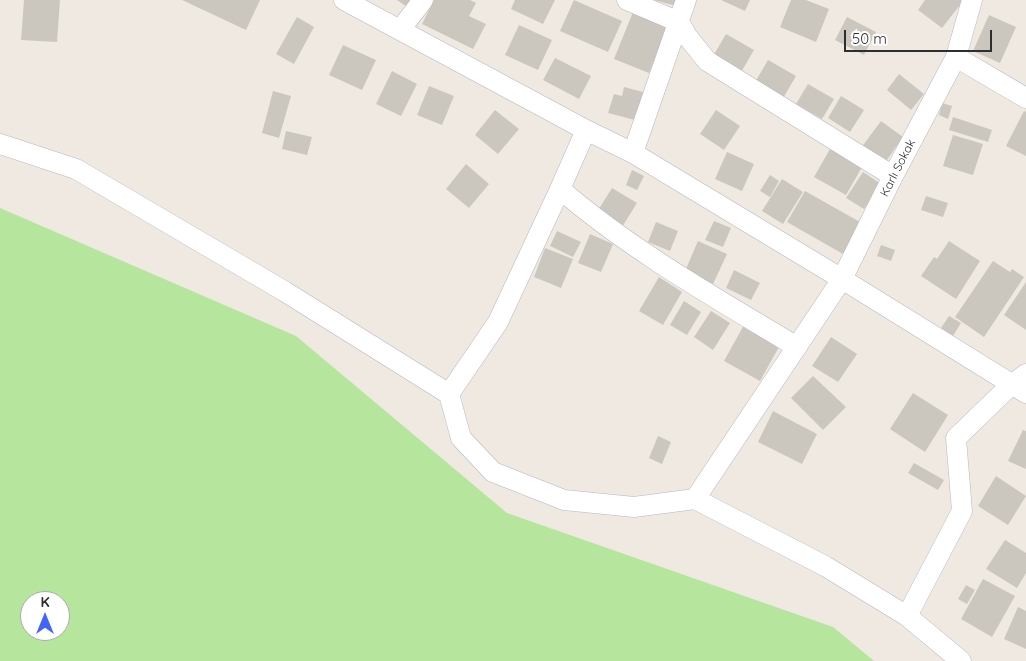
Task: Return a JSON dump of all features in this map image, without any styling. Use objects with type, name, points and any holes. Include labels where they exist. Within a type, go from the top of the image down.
[{"type":"street","points":[[344,0],[632,153],[1021,384],[956,438],[962,511],[907,616]]},
{"type":"street","points":[[400,30],[423,0]]},
{"type":"street","points":[[627,0],[679,22],[706,61],[893,176]]},
{"type":"street","points":[[632,153],[686,0]]},
{"type":"street","name":"Karlı Sokak","points":[[695,499],[842,279],[893,176],[956,57],[972,0]]},
{"type":"street","points":[[956,57],[1026,98]]},
{"type":"street","points":[[449,394],[498,322],[586,130]]},
{"type":"street","points":[[0,144],[76,169],[284,290],[449,394],[461,438],[493,472],[564,500],[634,507],[695,499],[825,566],[907,616],[961,661]]},
{"type":"street","points":[[560,189],[588,212],[673,270],[797,347]]},
{"type":"green space","points":[[0,208],[296,336],[507,513],[833,627],[874,661],[0,661]]},
{"type":"building","points":[[24,0],[60,0],[57,42],[21,40]]},
{"type":"building","points":[[182,0],[260,0],[246,30]]},
{"type":"building","points":[[397,0],[416,0],[410,9]]},
{"type":"building","points":[[434,0],[470,0],[476,3],[469,16],[486,24],[473,49],[422,24]]},
{"type":"building","points":[[515,0],[555,0],[543,24],[511,9]]},
{"type":"building","points":[[574,0],[622,21],[608,52],[560,31]]},
{"type":"building","points":[[654,0],[677,0],[676,6]]},
{"type":"building","points":[[721,0],[750,0],[745,11]]},
{"type":"building","points":[[791,0],[806,0],[829,9],[816,42],[780,27]]},
{"type":"building","points":[[925,0],[964,0],[942,28],[918,10]]},
{"type":"building","points":[[635,7],[670,22],[649,73],[614,59]]},
{"type":"building","points":[[989,15],[1016,27],[1000,63],[973,51]]},
{"type":"building","points":[[297,17],[314,27],[294,64],[276,54]]},
{"type":"building","points":[[847,17],[876,32],[864,55],[835,40]]},
{"type":"building","points":[[519,25],[552,40],[538,70],[505,55]]},
{"type":"building","points":[[726,34],[754,50],[740,74],[712,58]]},
{"type":"building","points":[[343,45],[376,60],[362,90],[329,75]]},
{"type":"building","points":[[555,58],[591,76],[579,99],[543,80]]},
{"type":"building","points":[[768,60],[796,76],[782,100],[754,84]]},
{"type":"building","points":[[392,71],[417,84],[401,116],[376,104]]},
{"type":"building","points":[[899,74],[924,94],[911,110],[887,90]]},
{"type":"building","points":[[808,84],[834,99],[822,119],[796,104]]},
{"type":"building","points":[[429,86],[454,96],[442,125],[417,115]]},
{"type":"building","points":[[624,87],[643,92],[635,120],[608,113],[614,94],[622,96]]},
{"type":"building","points":[[273,91],[291,96],[279,138],[262,133]]},
{"type":"building","points":[[841,96],[864,110],[850,132],[828,118]]},
{"type":"building","points":[[942,103],[952,106],[948,119],[939,115]]},
{"type":"building","points":[[495,110],[519,129],[498,154],[475,135]]},
{"type":"building","points":[[716,110],[740,126],[724,150],[700,134]]},
{"type":"building","points":[[1024,111],[1026,112],[1026,156],[1006,146]]},
{"type":"building","points":[[953,117],[992,130],[988,142],[949,130]]},
{"type":"building","points":[[881,121],[903,137],[884,164],[861,148]]},
{"type":"building","points":[[286,131],[312,137],[307,155],[282,149]]},
{"type":"building","points":[[953,135],[983,144],[973,175],[943,166]]},
{"type":"building","points":[[830,149],[862,167],[846,195],[814,177]]},
{"type":"building","points":[[727,152],[754,164],[742,191],[715,179]]},
{"type":"building","points":[[466,164],[489,184],[469,208],[446,189]]},
{"type":"building","points":[[632,170],[644,176],[637,190],[626,185]]},
{"type":"building","points":[[863,172],[881,184],[864,209],[846,198]]},
{"type":"building","points":[[770,175],[779,181],[770,197],[760,191]]},
{"type":"building","points":[[782,179],[803,192],[783,224],[762,211]]},
{"type":"building","points":[[612,188],[637,203],[622,227],[597,212]]},
{"type":"building","points":[[805,191],[860,222],[843,254],[787,222]]},
{"type":"building","points":[[926,196],[948,203],[943,217],[921,210]]},
{"type":"building","points":[[714,221],[731,228],[723,247],[705,240]]},
{"type":"building","points":[[656,222],[678,231],[670,251],[648,242]]},
{"type":"building","points":[[557,231],[581,242],[573,257],[550,246]]},
{"type":"building","points":[[590,234],[613,244],[601,272],[578,263]]},
{"type":"building","points":[[698,241],[727,254],[713,284],[685,271]]},
{"type":"building","points":[[949,241],[980,261],[956,299],[921,276],[934,257],[937,259]]},
{"type":"building","points":[[881,245],[895,250],[891,261],[877,256]]},
{"type":"building","points":[[545,248],[573,259],[561,288],[534,277]]},
{"type":"building","points":[[993,261],[1010,272],[1012,269],[1024,277],[984,337],[955,317]]},
{"type":"building","points":[[734,270],[760,283],[751,300],[726,288]]},
{"type":"building","points":[[659,277],[682,292],[663,325],[639,311]]},
{"type":"building","points":[[1026,282],[1026,330],[1004,315]]},
{"type":"building","points":[[684,301],[701,312],[687,335],[670,325]]},
{"type":"building","points":[[711,311],[730,323],[713,350],[694,337]]},
{"type":"building","points":[[949,316],[961,323],[953,336],[941,328]]},
{"type":"building","points":[[744,325],[780,345],[760,381],[724,361]]},
{"type":"building","points":[[831,337],[857,354],[838,382],[812,366]]},
{"type":"building","points":[[813,376],[846,407],[823,430],[791,398]]},
{"type":"building","points":[[913,393],[948,415],[925,452],[890,429]]},
{"type":"building","points":[[773,411],[817,434],[802,464],[758,442]]},
{"type":"building","points":[[1023,430],[1026,431],[1026,469],[1008,461]]},
{"type":"building","points":[[658,436],[671,442],[662,464],[649,458]]},
{"type":"building","points":[[914,463],[944,480],[938,490],[908,473]]},
{"type":"building","points":[[996,476],[1026,496],[1008,525],[978,506]]},
{"type":"building","points":[[1005,540],[1026,553],[1026,573],[1017,588],[986,569]]},
{"type":"building","points":[[983,579],[1015,596],[992,637],[961,619]]},
{"type":"building","points":[[966,585],[975,590],[967,604],[958,599]]},
{"type":"building","points":[[1018,607],[1026,611],[1026,649],[1004,639]]}]
